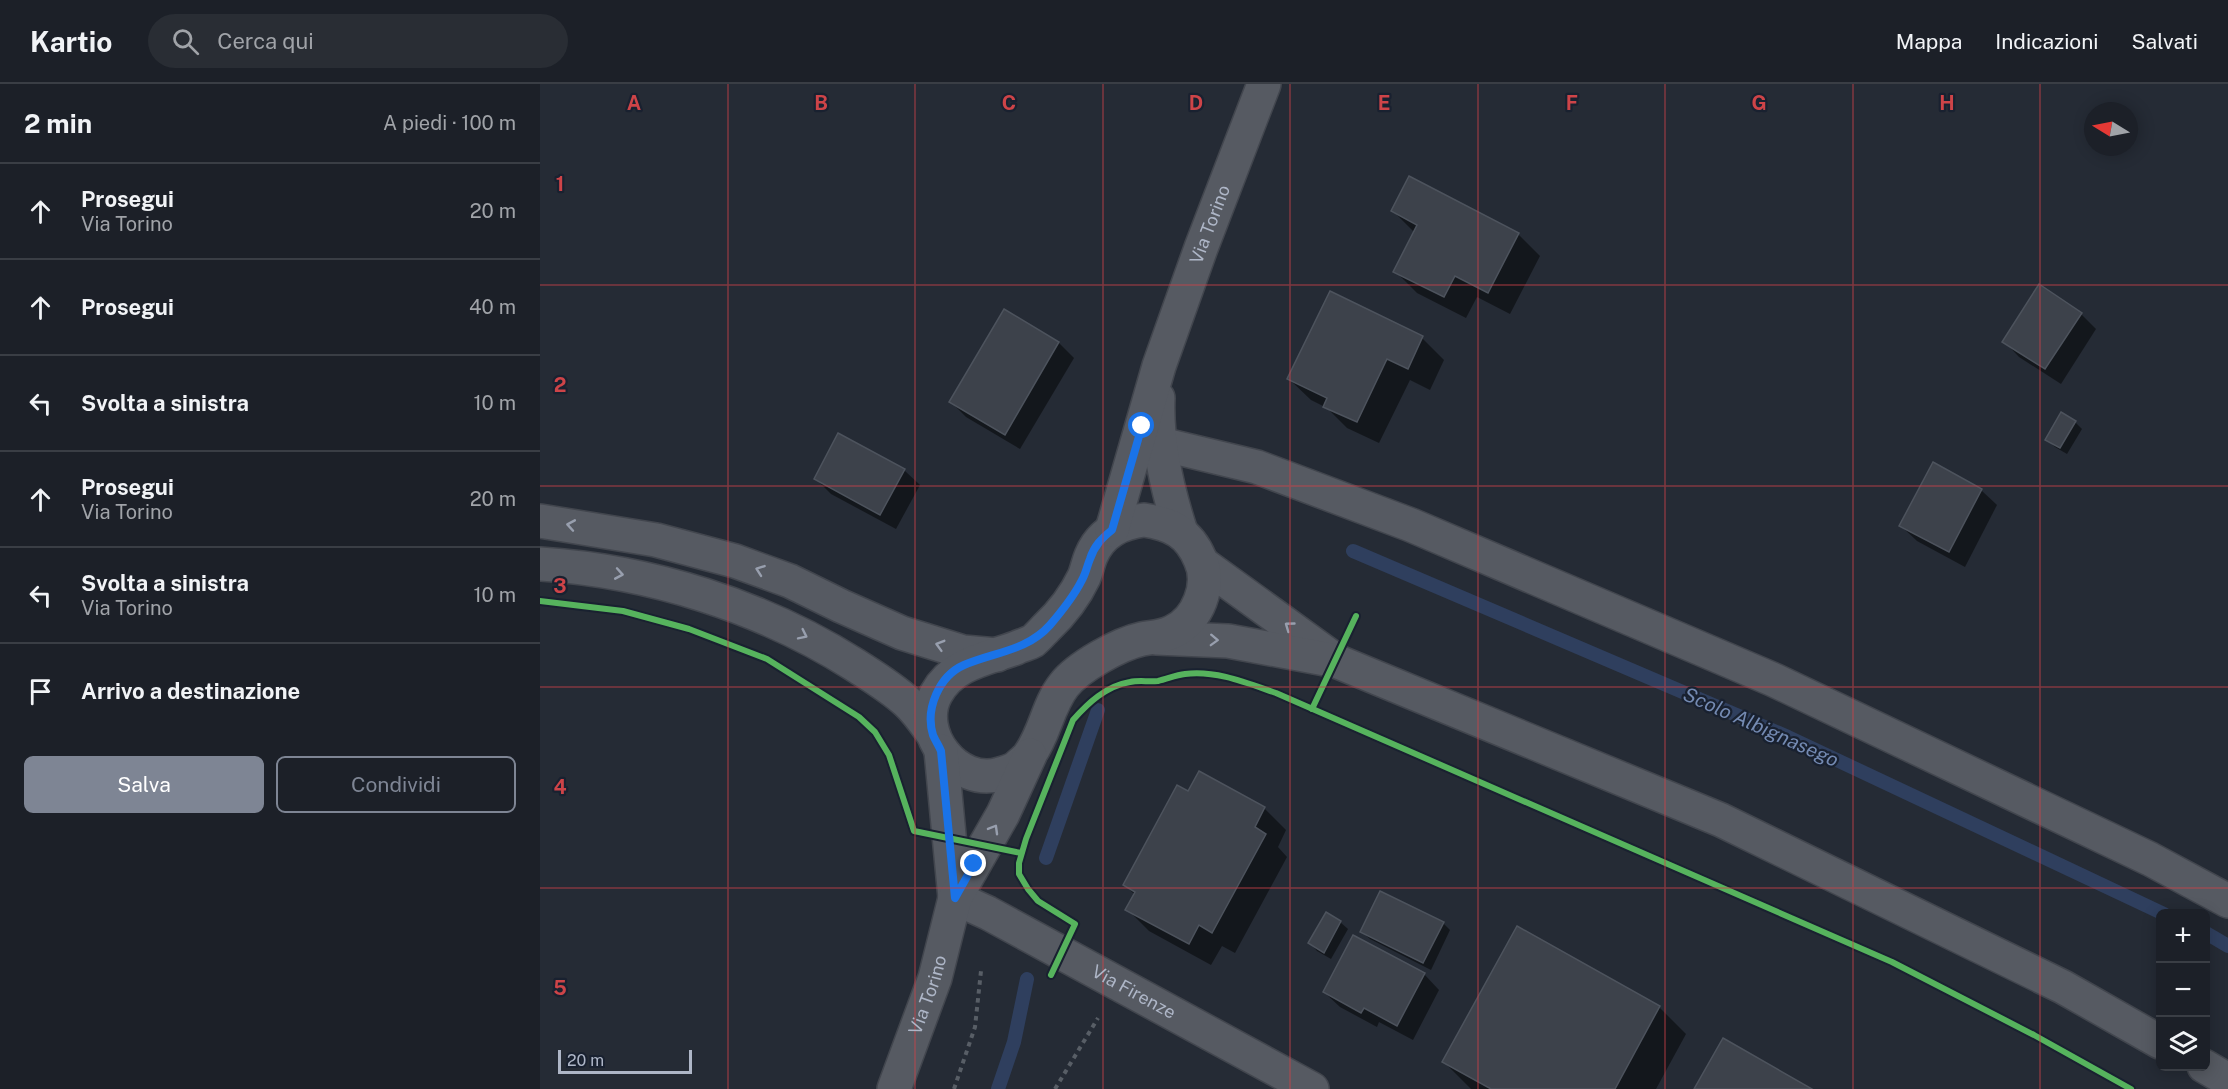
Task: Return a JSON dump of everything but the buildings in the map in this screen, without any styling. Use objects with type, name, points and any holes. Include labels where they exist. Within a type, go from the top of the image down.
[{"type":"street","name":"Via Torino","points":[[955,898],[937,742],[931,713],[935,695],[948,677],[964,665],[998,655],[1032,641],[1048,627],[1071,600],[1099,541],[1112,530],[1159,366],[1201,248],[1264,84]]},
{"type":"street","name":"Via Torino","points":[[1159,366],[1157,406],[1161,444],[1167,487],[1180,532]]},
{"type":"street","points":[[1161,444],[1257,467],[1411,525],[1752,671],[2150,859],[2228,901]]},
{"type":"street","points":[[1112,530],[1127,522],[1144,520],[1163,522],[1180,532],[1195,546],[1203,564],[1205,583],[1195,611],[1174,632],[1156,638]]},
{"type":"street","points":[[540,521],[656,540],[735,561],[790,581],[902,633],[963,652],[998,655]]},
{"type":"street","points":[[540,564],[572,566],[649,580],[774,620],[821,643],[880,681],[906,701],[956,766],[974,774],[994,776],[1013,770],[1030,755]]},
{"type":"street","points":[[1203,564],[1336,661]]},
{"type":"street","name":"Via Torino","points":[[894,1089],[935,978],[955,898],[1003,814],[1064,685],[1091,662],[1116,649],[1140,640],[1156,638]]},
{"type":"street","points":[[1156,638],[1228,641],[1336,661],[1721,820],[2062,987],[2156,1040]]},
{"type":"street","name":"Via Firenze","points":[[955,898],[988,913],[1312,1089]]},
{"type":"street","points":[[2210,1070],[2228,1080]]},
{"type":"path","points":[[954,1089],[975,1027],[982,963]]},
{"type":"path","points":[[1055,1089],[1119,984]]},
{"type":"waterway","name":"Scolo Albignasego","points":[[1353,551],[1788,737],[2156,910]]},
{"type":"waterway","name":"Scolo Albignasego","points":[[1046,858],[1098,710]]},
{"type":"waterway","name":"Scolo Albignasego","points":[[2210,935],[2228,946]]},
{"type":"waterway","name":"Scolo Albignasego","points":[[998,1089],[1014,1042],[1027,979]]},
{"type":"cycle path","points":[[540,601],[623,611],[689,629],[767,659],[859,717],[875,732],[889,755],[914,831],[1021,853]]},
{"type":"cycle path","points":[[1312,709],[1356,616]]},
{"type":"cycle path","points":[[1051,975],[1075,924],[1038,901],[1019,874],[1019,863],[1026,839],[1073,720],[1098,696],[1121,684],[1133,681],[1158,681],[1185,674],[1208,674],[1231,678],[1276,693],[1892,962],[2034,1035],[2131,1089]]},
{"type":"route","points":[[974,864],[955,898],[941,751],[933,734],[931,713],[935,695],[948,677],[964,665],[998,655],[1032,641],[1048,627],[1071,600],[1086,573],[1090,556],[1099,541],[1112,530],[1142,426]]}]
